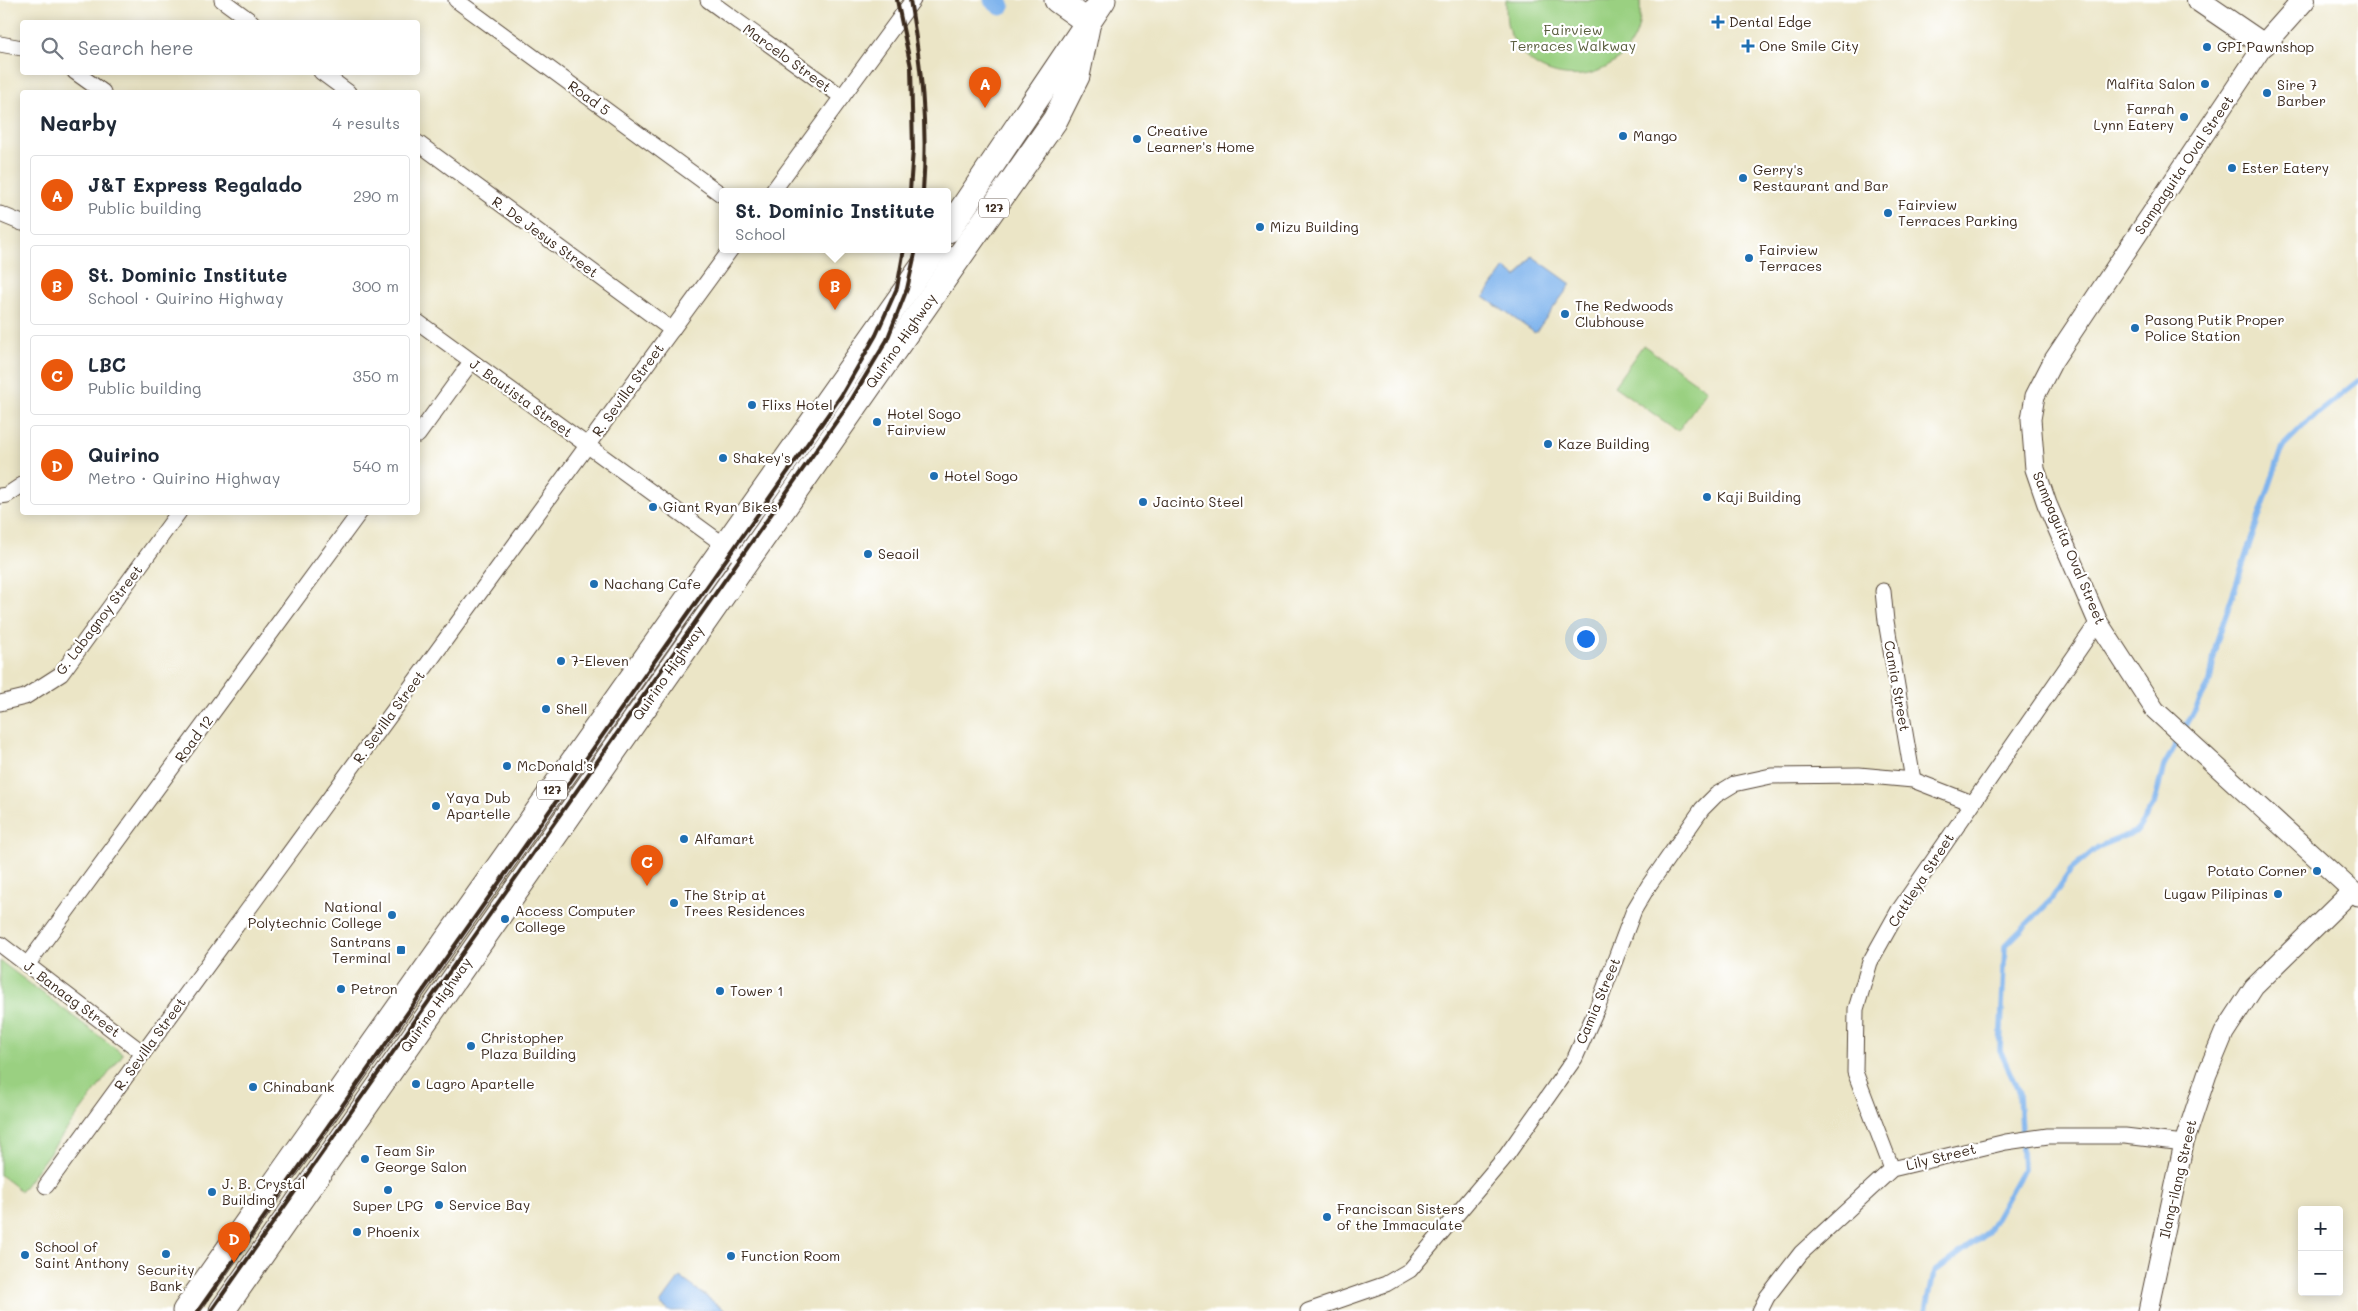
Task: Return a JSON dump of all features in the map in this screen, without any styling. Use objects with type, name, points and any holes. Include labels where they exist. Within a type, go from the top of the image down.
[{"type":"main road","points":[[1057,0],[1088,22]]},
{"type":"main road","name":"Quirino Highway","points":[[951,226],[1103,0]]},
{"type":"main road","points":[[2198,0],[2264,45]]},
{"type":"main road","name":"Sampaguita Oval Street","points":[[2264,45],[2304,0]]},
{"type":"main road","name":"Quirino Highway","points":[[222,1311],[1055,120],[1078,76],[1088,22]]},
{"type":"main road","name":"Quirino Highway","points":[[184,1311],[931,253]]},
{"type":"street","points":[[222,0],[249,20]]},
{"type":"street","name":"Road 5","points":[[456,0],[719,194]]},
{"type":"street","name":"Marcelo Street","points":[[708,0],[842,97]]},
{"type":"street","points":[[776,188],[913,0]]},
{"type":"street","points":[[0,44],[20,48]]},
{"type":"street","name":"Sampaguita Oval Street","points":[[2264,45],[2054,361],[2035,396],[2031,419],[2034,468],[2047,504],[2098,622],[2155,710],[2355,894]]},
{"type":"street","points":[[79,75],[100,90]]},
{"type":"street","points":[[325,75],[345,90]]},
{"type":"street","name":"R. De Jesus Street","points":[[420,144],[672,330]]},
{"type":"street","points":[[0,214],[20,222]]},
{"type":"street","name":"R. Sevilla Street","points":[[46,1186],[728,253]]},
{"type":"street","name":"J. Bautista Street","points":[[420,324],[746,561]]},
{"type":"street","points":[[420,432],[471,362]]},
{"type":"street","points":[[0,496],[20,486]]},
{"type":"street","name":"G. Labagnoy Street","points":[[0,702],[25,697],[61,674],[177,515]]},
{"type":"street","name":"Road 12","points":[[27,965],[358,515]]},
{"type":"street","name":"Camia Street","points":[[1883,591],[1886,621],[1913,780]]},
{"type":"street","name":"Cattleya Street","points":[[1892,1169],[1855,1072],[1856,1010],[1870,962],[1899,910],[2098,622]]},
{"type":"street","name":"Camia Street","points":[[1308,1311],[1386,1284],[1410,1270],[1506,1156],[1574,1058],[1597,1008],[1634,910],[1649,884],[1702,809],[1716,796],[1734,784],[1771,776],[1839,774],[1913,780],[1972,803]]},
{"type":"street","name":"Ilang-ilang Street","points":[[2148,1311],[2184,1143],[2214,1056],[2236,1012],[2254,987],[2276,964],[2355,894]]},
{"type":"street","name":"J. Banaag Street","points":[[0,944],[143,1053]]},
{"type":"street","name":"Lily Street","points":[[1760,1311],[1800,1253],[1892,1169],[2006,1142],[2048,1136],[2126,1136],[2184,1143]]},
{"type":"green space","name":"Fairview Terraces Walkway","points":[[1506,0],[1640,0],[1639,23],[1635,37],[1626,51],[1614,63],[1584,75],[1553,73],[1538,66],[1525,56],[1514,41],[1506,17]]},
{"type":"green space","points":[[1643,345],[1707,390],[1678,431],[1614,386]]},
{"type":"green space","points":[[0,961],[123,1054],[21,1191],[0,1175]]},
{"type":"water","points":[[1532,256],[1571,284],[1535,333],[1484,297],[1505,268],[1517,277]]},
{"type":"water","points":[[680,1277],[726,1311],[669,1311],[660,1304]]},
{"type":"waterway","points":[[993,0],[1001,6]]},
{"type":"waterway","points":[[1926,1311],[1934,1272],[1988,1232],[2023,1169],[2019,1093],[2000,1050],[2005,946],[2050,901],[2071,870],[2098,847],[2137,831],[2154,804],[2164,766],[2210,682],[2216,644],[2283,446],[2307,422],[2358,381]]},
{"type":"railway","points":[[897,0],[911,67],[913,149],[910,188]]},
{"type":"railway","points":[[910,0],[924,119],[923,188]]},
{"type":"railway","points":[[198,1311],[841,396],[876,335],[897,288],[903,253]]},
{"type":"railway","points":[[211,1311],[850,402],[887,340],[907,289],[915,253]]},
{"type":"place","name":"Dental Edge","points":[[1718,22]]},
{"type":"place","name":"One Smile City","points":[[1748,46]]},
{"type":"place","name":"GPI Pawnshop","points":[[2207,47]]},
{"type":"place","name":"Malfita Salon","points":[[2205,84]]},
{"type":"place","name":"Sire 7 Barber","points":[[2267,93]]},
{"type":"place","name":"J&T Express Regalado","points":[[985,108]]},
{"type":"place","name":"Farrah Lynn Eatery","points":[[2184,117]]},
{"type":"place","name":"Mango","points":[[1623,136]]},
{"type":"place","name":"Creative Learner's Home","points":[[1137,139]]},
{"type":"place","name":"Ester Eatery","points":[[2232,168]]},
{"type":"place","name":"Gerry's Restaurant and Bar","points":[[1743,178]]},
{"type":"place","name":"Fairview Terraces Parking","points":[[1888,213]]},
{"type":"place","name":"Mizu Building","points":[[1260,227]]},
{"type":"place","name":"Fairview Terraces","points":[[1749,258]]},
{"type":"place","name":"St. Dominic Institute","points":[[835,310]]},
{"type":"place","name":"The Redwoods Clubhouse","points":[[1565,314]]},
{"type":"place","name":"Pasong Putik Proper Police Station","points":[[2135,328]]},
{"type":"place","name":"Flixs Hotel","points":[[752,405]]},
{"type":"place","name":"Hotel Sogo Fairview","points":[[877,422]]},
{"type":"place","name":"Kaze Building","points":[[1548,444]]},
{"type":"place","name":"Shakey's","points":[[723,458]]},
{"type":"place","name":"Hotel Sogo","points":[[934,476]]},
{"type":"place","name":"Kaji Building","points":[[1707,497]]},
{"type":"place","name":"Jacinto Steel","points":[[1143,502]]},
{"type":"place","name":"Giant Ryan Bikes","points":[[653,507]]},
{"type":"place","name":"Seaoil","points":[[868,554]]},
{"type":"place","name":"Nachang Cafe","points":[[594,584]]},
{"type":"place","name":"7-Eleven","points":[[561,661]]},
{"type":"place","name":"Shell","points":[[546,709]]},
{"type":"place","name":"McDonald's","points":[[507,766]]},
{"type":"place","name":"Yaya Dub Apartelle","points":[[436,806]]},
{"type":"place","name":"Alfamart","points":[[684,839]]},
{"type":"place","name":"Potato Corner","points":[[2317,871]]},
{"type":"place","name":"LBC","points":[[647,886]]},
{"type":"place","name":"Lugaw Pilipinas","points":[[2278,894]]},
{"type":"place","name":"The Strip at Trees Residences","points":[[674,903]]},
{"type":"place","name":"National Polytechnic College","points":[[392,915]]},
{"type":"place","name":"Access Computer College","points":[[505,919]]},
{"type":"place","name":"Santrans Terminal","points":[[401,950]]},
{"type":"place","name":"Petron","points":[[341,989]]},
{"type":"place","name":"Tower 1","points":[[720,991]]},
{"type":"place","name":"Christopher Plaza Building","points":[[471,1046]]},
{"type":"place","name":"Lagro Apartelle","points":[[416,1084]]},
{"type":"place","name":"Chinabank","points":[[253,1087]]},
{"type":"place","name":"Team Sir George Salon","points":[[365,1159]]},
{"type":"place","name":"Super LPG","points":[[388,1190]]},
{"type":"place","name":"J. B. Crystal Building","points":[[212,1192]]},
{"type":"place","name":"Service Bay","points":[[439,1205]]},
{"type":"place","name":"Franciscan Sisters of the Immaculate","points":[[1327,1217]]},
{"type":"place","name":"Phoenix","points":[[357,1232]]},
{"type":"place","name":"Security Bank","points":[[166,1254]]},
{"type":"place","name":"School of Saint Anthony","points":[[25,1255]]},
{"type":"place","name":"Function Room","points":[[731,1256]]},
{"type":"place","name":"Quirino","points":[[234,1263]]}]
